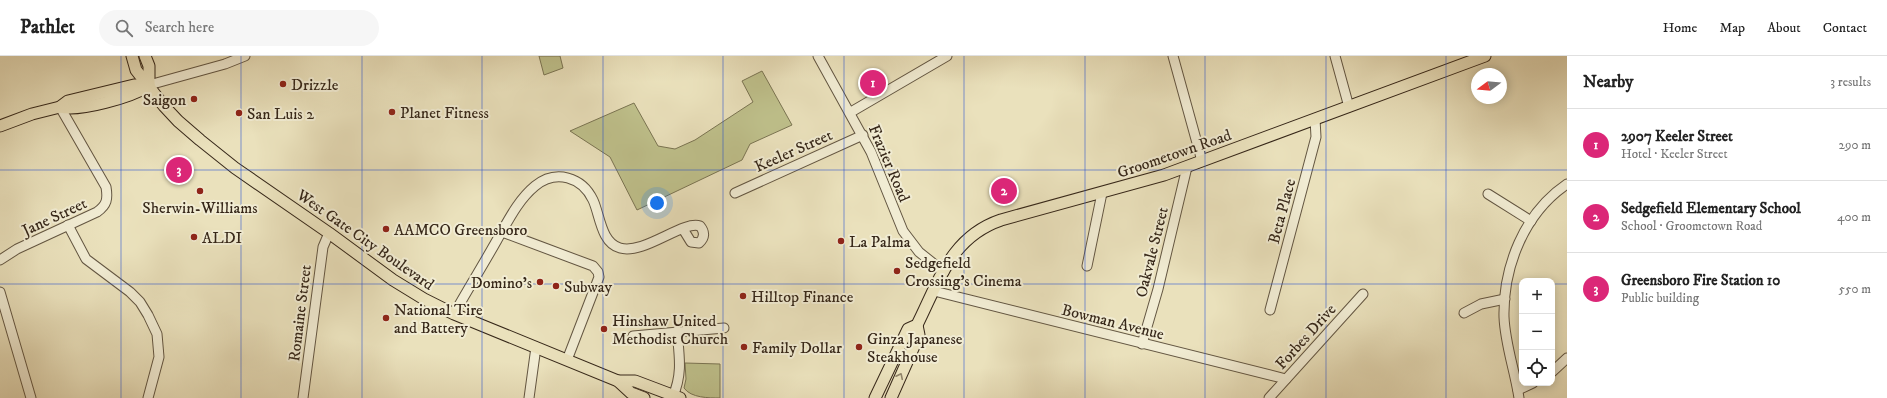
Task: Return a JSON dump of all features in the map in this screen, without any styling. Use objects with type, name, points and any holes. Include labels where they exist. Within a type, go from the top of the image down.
[{"type":"main road","name":"West Gate City Boulevard","points":[[132,56],[136,70],[178,121],[200,140],[235,168],[329,233],[393,280],[424,299],[454,314],[618,381],[635,382],[676,397]]},
{"type":"main road","points":[[0,126],[32,114],[60,107],[68,101],[134,85],[149,85],[149,66],[145,56]]},
{"type":"main road","name":"Groometown Road","points":[[891,398],[919,335],[917,325],[944,272],[960,246],[972,234],[1001,220],[1146,181],[1187,167],[1485,56]]},
{"type":"main road","name":"Groometown Road","points":[[875,398],[908,329],[917,325]]},
{"type":"main road","name":"West Gate City Boulevard","points":[[618,381],[631,393],[644,398]]},
{"type":"street","points":[[149,85],[225,64],[245,56]]},
{"type":"street","name":"Frazier Road","points":[[818,56],[851,112],[879,168],[902,230],[919,252],[944,272]]},
{"type":"street","points":[[851,112],[947,56]]},
{"type":"street","points":[[1173,56],[1202,161]]},
{"type":"street","points":[[1335,56],[1348,107]]},
{"type":"street","name":"Jane Street","points":[[0,260],[17,249],[98,212],[105,206],[107,197],[106,187],[60,107]]},
{"type":"street","name":"Beta Place","points":[[1270,310],[1316,137],[1315,119]]},
{"type":"street","name":"Keeler Street","points":[[735,193],[863,135]]},
{"type":"street","name":"Oakvale Street","points":[[1142,344],[1158,289],[1187,167]]},
{"type":"street","points":[[454,314],[517,205],[534,186],[554,176],[574,179],[585,188],[596,208],[605,236],[611,244],[619,248],[629,250],[683,229]]},
{"type":"street","points":[[1528,386],[1518,394],[1506,331],[1505,299],[1507,281],[1513,258],[1531,221],[1543,206],[1567,184]]},
{"type":"street","points":[[1087,266],[1102,193]]},
{"type":"street","points":[[1488,194],[1531,221]]},
{"type":"street","points":[[68,225],[86,259],[130,292],[140,302],[148,315],[156,334],[159,357],[148,398]]},
{"type":"street","points":[[502,232],[593,266],[598,272],[598,277],[567,360]]},
{"type":"street","name":"Romaine Street","points":[[303,398],[323,247],[329,233]]},
{"type":"street","name":"Bowman Avenue","points":[[934,291],[1286,379]]},
{"type":"street","points":[[0,292],[31,398]]},
{"type":"street","name":"Forbes Drive","points":[[1269,398],[1363,294]]},
{"type":"street","points":[[1464,313],[1481,304],[1505,299]]},
{"type":"street","points":[[633,336],[724,328]]},
{"type":"street","points":[[676,397],[681,372],[677,331]]},
{"type":"street","points":[[529,398],[536,347]]},
{"type":"street","points":[[1555,369],[1567,358]]},
{"type":"green space","points":[[539,56],[560,56],[563,68],[544,75]]},
{"type":"green space","points":[[762,71],[792,125],[750,144],[742,160],[637,210],[610,157],[570,131],[634,103],[658,146],[675,149],[695,140],[753,102],[742,81]]},
{"type":"green space","points":[[685,363],[720,364],[720,398],[696,396],[684,388],[686,379]]},
{"type":"place","name":"2907 Keeler Street","points":[[873,83]]},
{"type":"place","name":"Drizzle","points":[[283,84]]},
{"type":"place","name":"Saigon","points":[[194,99]]},
{"type":"place","name":"Planet Fitness","points":[[392,112]]},
{"type":"place","name":"San Luis 2","points":[[239,113]]},
{"type":"place","name":"Greensboro Fire Station 10","points":[[179,170]]},
{"type":"place","name":"Sherwin-Williams","points":[[200,191]]},
{"type":"place","name":"Sedgefield Elementary School","points":[[1004,191]]},
{"type":"place","name":"AAMCO Greensboro","points":[[386,229]]},
{"type":"place","name":"ALDI","points":[[194,237]]},
{"type":"place","name":"La Palma","points":[[841,241]]},
{"type":"place","name":"Sedgefield Crossing's Cinema","points":[[897,271]]},
{"type":"place","name":"Domino's","points":[[540,282]]},
{"type":"place","name":"Subway","points":[[556,286]]},
{"type":"place","name":"Hilltop Finance","points":[[743,296]]},
{"type":"place","name":"National Tire and Battery","points":[[386,318]]},
{"type":"place","name":"Hinshaw United Methodist Church","points":[[604,329]]},
{"type":"place","name":"Family Dollar","points":[[744,347]]},
{"type":"place","name":"Ginza Japanese Steakhouse","points":[[859,347]]}]
